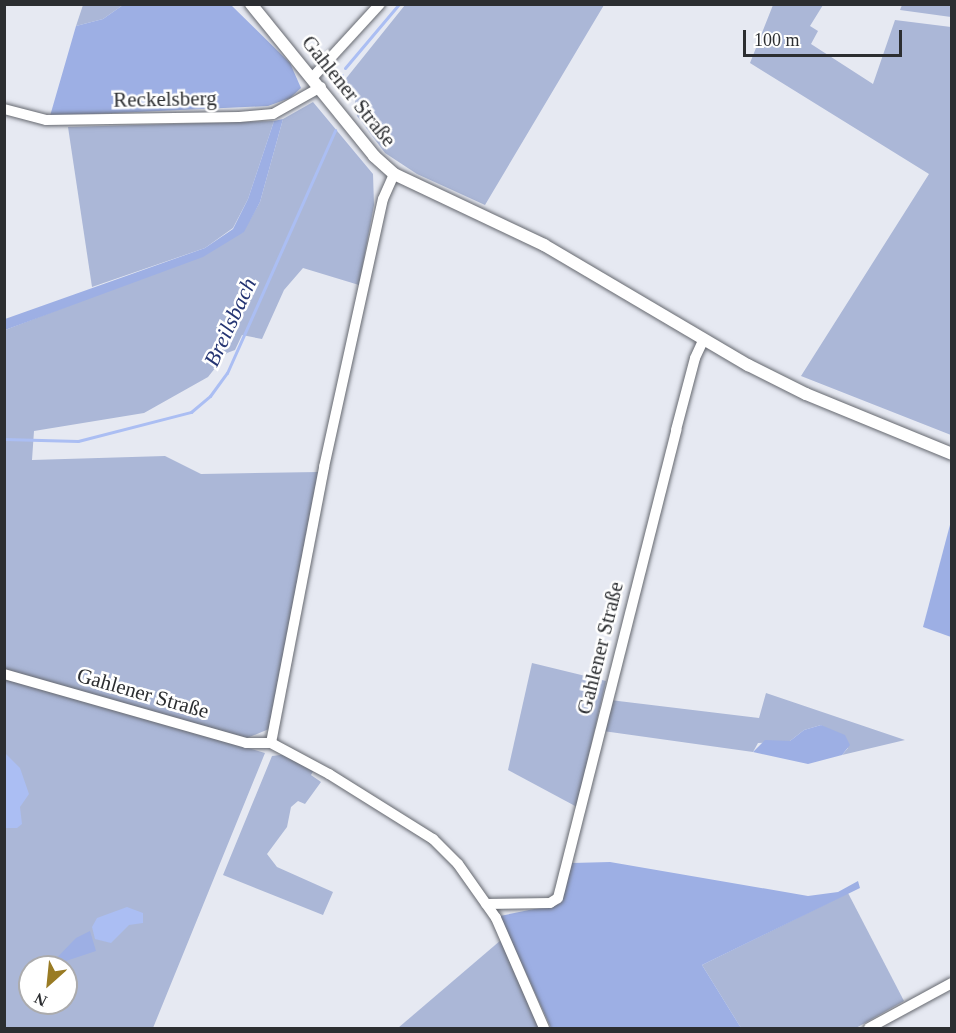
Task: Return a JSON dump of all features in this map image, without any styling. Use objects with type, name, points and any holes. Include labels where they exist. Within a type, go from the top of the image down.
[{"type":"street","name":"Gahlener Straße","points":[[251,4],[317,82],[374,156],[394,174],[544,245],[704,339],[806,394],[951,454]]},
{"type":"street","name":"Reckelsberg","points":[[4,109],[46,120],[239,117],[273,114],[317,82],[380,4]]},
{"type":"street","name":"Gahlener Straße","points":[[272,743],[324,467],[383,199],[394,174]]},
{"type":"street","name":"Gahlener Straße","points":[[486,904],[550,903],[558,898],[687,389],[704,339]]},
{"type":"street","name":"Gahlener Straße","points":[[4,674],[246,743],[272,743],[330,774],[433,840],[458,864],[508,941],[544,1029]]},
{"type":"street","points":[[869,1029],[951,983]]},
{"type":"shaded area","points":[[83,5],[123,5],[103,19],[76,26]]},
{"type":"shaded area","points":[[123,5],[231,5],[290,63],[301,88],[290,98],[268,106],[50,116],[76,26],[103,19]]},
{"type":"shaded area","points":[[405,5],[604,5],[485,205],[417,174],[385,153],[357,116],[355,101],[344,81]]},
{"type":"shaded area","points":[[773,5],[823,5],[810,26],[818,31],[811,44],[873,84],[895,20],[951,27],[951,435],[801,376],[929,174],[750,63]]},
{"type":"shaded area","points":[[902,5],[951,5],[951,17],[900,10]]},
{"type":"shaded area","points":[[313,102],[373,174],[374,205],[359,285],[303,268],[284,290],[262,339],[242,335],[235,350],[227,353],[208,377],[144,413],[34,431],[32,460],[165,456],[201,474],[318,472],[269,729],[247,738],[5,670],[5,330],[141,278],[243,232],[260,202],[283,119]]},
{"type":"shaded area","points":[[283,119],[260,202],[244,232],[203,257],[5,330],[5,319],[205,248],[233,229],[248,199],[274,121]]},
{"type":"shaded area","points":[[274,121],[248,199],[233,228],[205,248],[92,287],[68,127]]},
{"type":"shaded area","points":[[951,521],[952,637],[923,627]]},
{"type":"shaded area","points":[[532,663],[606,681],[577,807],[508,770]]},
{"type":"shaded area","points":[[5,677],[265,753],[153,1028],[5,1028]]},
{"type":"shaded area","points":[[766,693],[905,740],[842,755],[848,748],[821,725],[804,730],[790,741],[758,743],[753,752],[603,731],[610,700],[759,718]]},
{"type":"shaded area","points":[[821,725],[845,735],[850,745],[842,755],[808,764],[753,752],[765,740],[790,741],[804,730]]},
{"type":"shaded area","points":[[5,753],[20,768],[29,794],[20,807],[22,824],[17,828],[5,828]]},
{"type":"shaded area","points":[[288,754],[315,768],[311,775],[321,782],[305,804],[298,801],[291,807],[287,827],[267,854],[277,867],[333,892],[323,915],[223,875],[272,756]]},
{"type":"shaded area","points":[[610,862],[808,896],[838,892],[858,881],[860,888],[702,965],[741,1028],[551,1028],[500,916],[559,904],[572,863]]},
{"type":"shaded area","points":[[848,893],[904,1001],[856,1028],[741,1028],[702,965]]},
{"type":"shaded area","points":[[127,907],[143,913],[143,923],[129,925],[111,943],[95,939],[92,927],[97,918]]},
{"type":"shaded area","points":[[90,931],[96,951],[78,957],[78,955],[60,955],[76,938]]},
{"type":"shaded area","points":[[501,940],[540,1028],[398,1028]]},
{"type":"waterway","name":"Breilsbach","points":[[345,68],[399,4]]},
{"type":"waterway","name":"Breilsbach","points":[[342,75],[339,83],[347,100]]},
{"type":"waterway","name":"Breilsbach","points":[[4,439],[78,441],[191,412],[210,396],[227,373],[335,130]]}]
